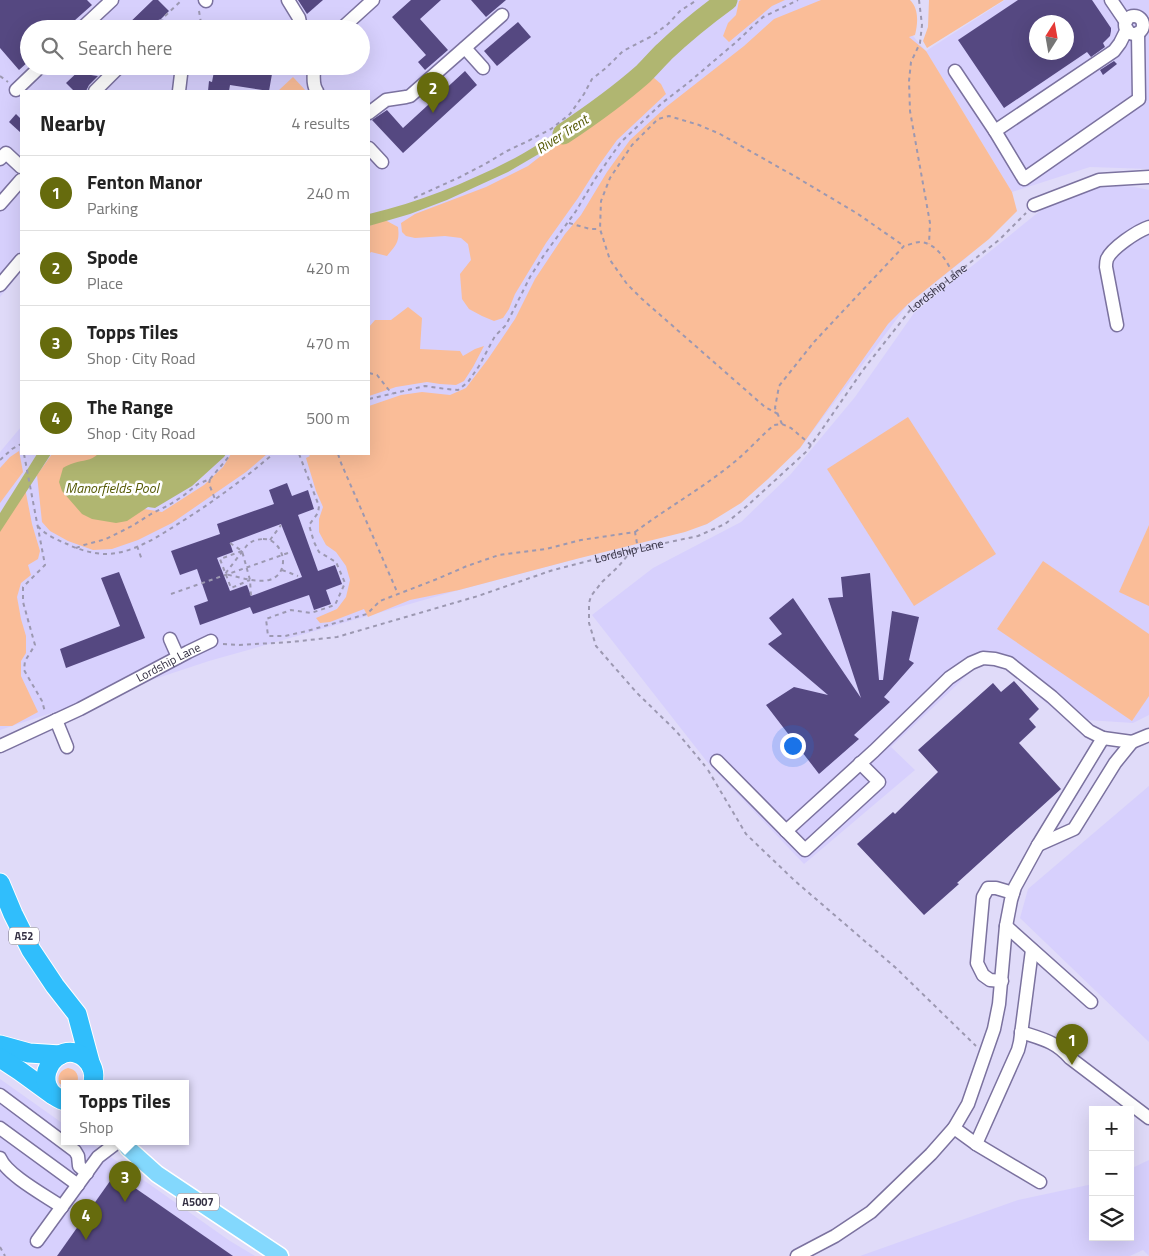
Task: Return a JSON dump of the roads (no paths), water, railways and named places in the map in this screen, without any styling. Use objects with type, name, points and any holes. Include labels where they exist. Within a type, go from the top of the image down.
[{"type":"highway","name":"A52","points":[[0,883],[12,914],[31,950],[55,986],[77,1014],[94,1077]]},
{"type":"highway","name":"A52","points":[[55,986],[68,1018],[70,1030],[69,1041],[62,1055]]},
{"type":"highway","points":[[0,1044],[29,1053],[62,1055],[72,1053],[81,1056],[87,1060],[94,1077]]},
{"type":"highway","points":[[60,1098],[48,1088],[46,1075],[50,1063],[62,1055]]},
{"type":"highway","points":[[0,1058],[60,1098]]},
{"type":"main road","name":"A5007","points":[[126,1145],[157,1174],[280,1256]]},
{"type":"street","points":[[91,20],[112,0]]},
{"type":"street","points":[[288,0],[299,20]]},
{"type":"street","points":[[351,20],[373,0]]},
{"type":"street","points":[[1112,1],[1130,28]]},
{"type":"street","points":[[370,112],[386,100],[410,96],[502,15]]},
{"type":"street","points":[[955,71],[1024,179],[1139,99],[1130,17],[1145,17]]},
{"type":"street","points":[[995,131],[1114,51],[1130,28]]},
{"type":"street","points":[[464,48],[483,68]]},
{"type":"street","points":[[16,90],[32,75]]},
{"type":"street","points":[[96,90],[111,75]]},
{"type":"street","points":[[179,90],[181,75]]},
{"type":"street","points":[[314,75],[316,90]]},
{"type":"street","points":[[370,149],[382,162]]},
{"type":"street","points":[[0,160],[6,153],[20,166]]},
{"type":"street","points":[[1034,205],[1099,180],[1149,177]]},
{"type":"street","points":[[0,204],[20,181]]},
{"type":"street","points":[[1117,325],[1106,267],[1107,258],[1137,233],[1149,227]]},
{"type":"street","points":[[0,285],[20,261]]},
{"type":"street","points":[[170,639],[178,657]]},
{"type":"street","name":"Lordship Lane","points":[[0,746],[80,709],[211,641]]},
{"type":"street","points":[[786,831],[949,678],[971,662],[983,658],[995,658],[1009,662],[1052,697],[1089,731],[1103,738],[1132,742]]},
{"type":"street","points":[[52,722],[67,746]]},
{"type":"street","points":[[1038,845],[1074,829],[1115,763],[1132,742],[1149,735]]},
{"type":"street","points":[[797,1256],[835,1236],[871,1212],[931,1154],[954,1128],[968,1104],[994,1029],[1002,981],[1010,900],[1019,879],[1038,845],[1103,738]]},
{"type":"street","points":[[717,761],[805,850],[879,782],[860,763]]},
{"type":"street","points":[[1002,981],[990,980],[983,975],[978,963],[983,897],[988,888],[996,888],[1013,893]]},
{"type":"street","points":[[1006,926],[1091,1002]]},
{"type":"street","points":[[976,1144],[1018,1050],[1032,950]]},
{"type":"street","points":[[1021,1032],[1042,1038],[1060,1047],[1070,1058],[1149,1118]]},
{"type":"street","points":[[0,1095],[61,1141]]},
{"type":"street","points":[[0,1128],[78,1185]]},
{"type":"street","points":[[954,1128],[976,1144],[1040,1182]]},
{"type":"street","points":[[67,1145],[75,1151],[78,1156],[79,1166],[87,1173]]},
{"type":"street","points":[[37,1241],[98,1158],[114,1145]]},
{"type":"street","points":[[0,1158],[2,1164],[23,1182],[62,1207]]},
{"type":"water","points":[[584,115],[589,122],[508,172],[447,200],[410,214],[370,226],[370,214],[444,190],[498,167]]},
{"type":"water","points":[[36,455],[50,455],[0,532],[0,513]]},
{"type":"water","name":"Manorfields Pool","points":[[225,455],[192,486],[155,508],[148,507],[127,521],[116,523],[92,519],[82,514],[62,491],[59,482],[63,468],[95,456]]},
{"type":"waterway","name":"River Trent","points":[[563,134],[624,90],[679,38],[727,0]]},
{"type":"place","name":"Spode","points":[[433,113]]},
{"type":"place","name":"Fenton Manor","points":[[1072,1065]]},
{"type":"place","name":"Topps Tiles","points":[[125,1202]]},
{"type":"place","name":"The Range","points":[[86,1240]]}]
